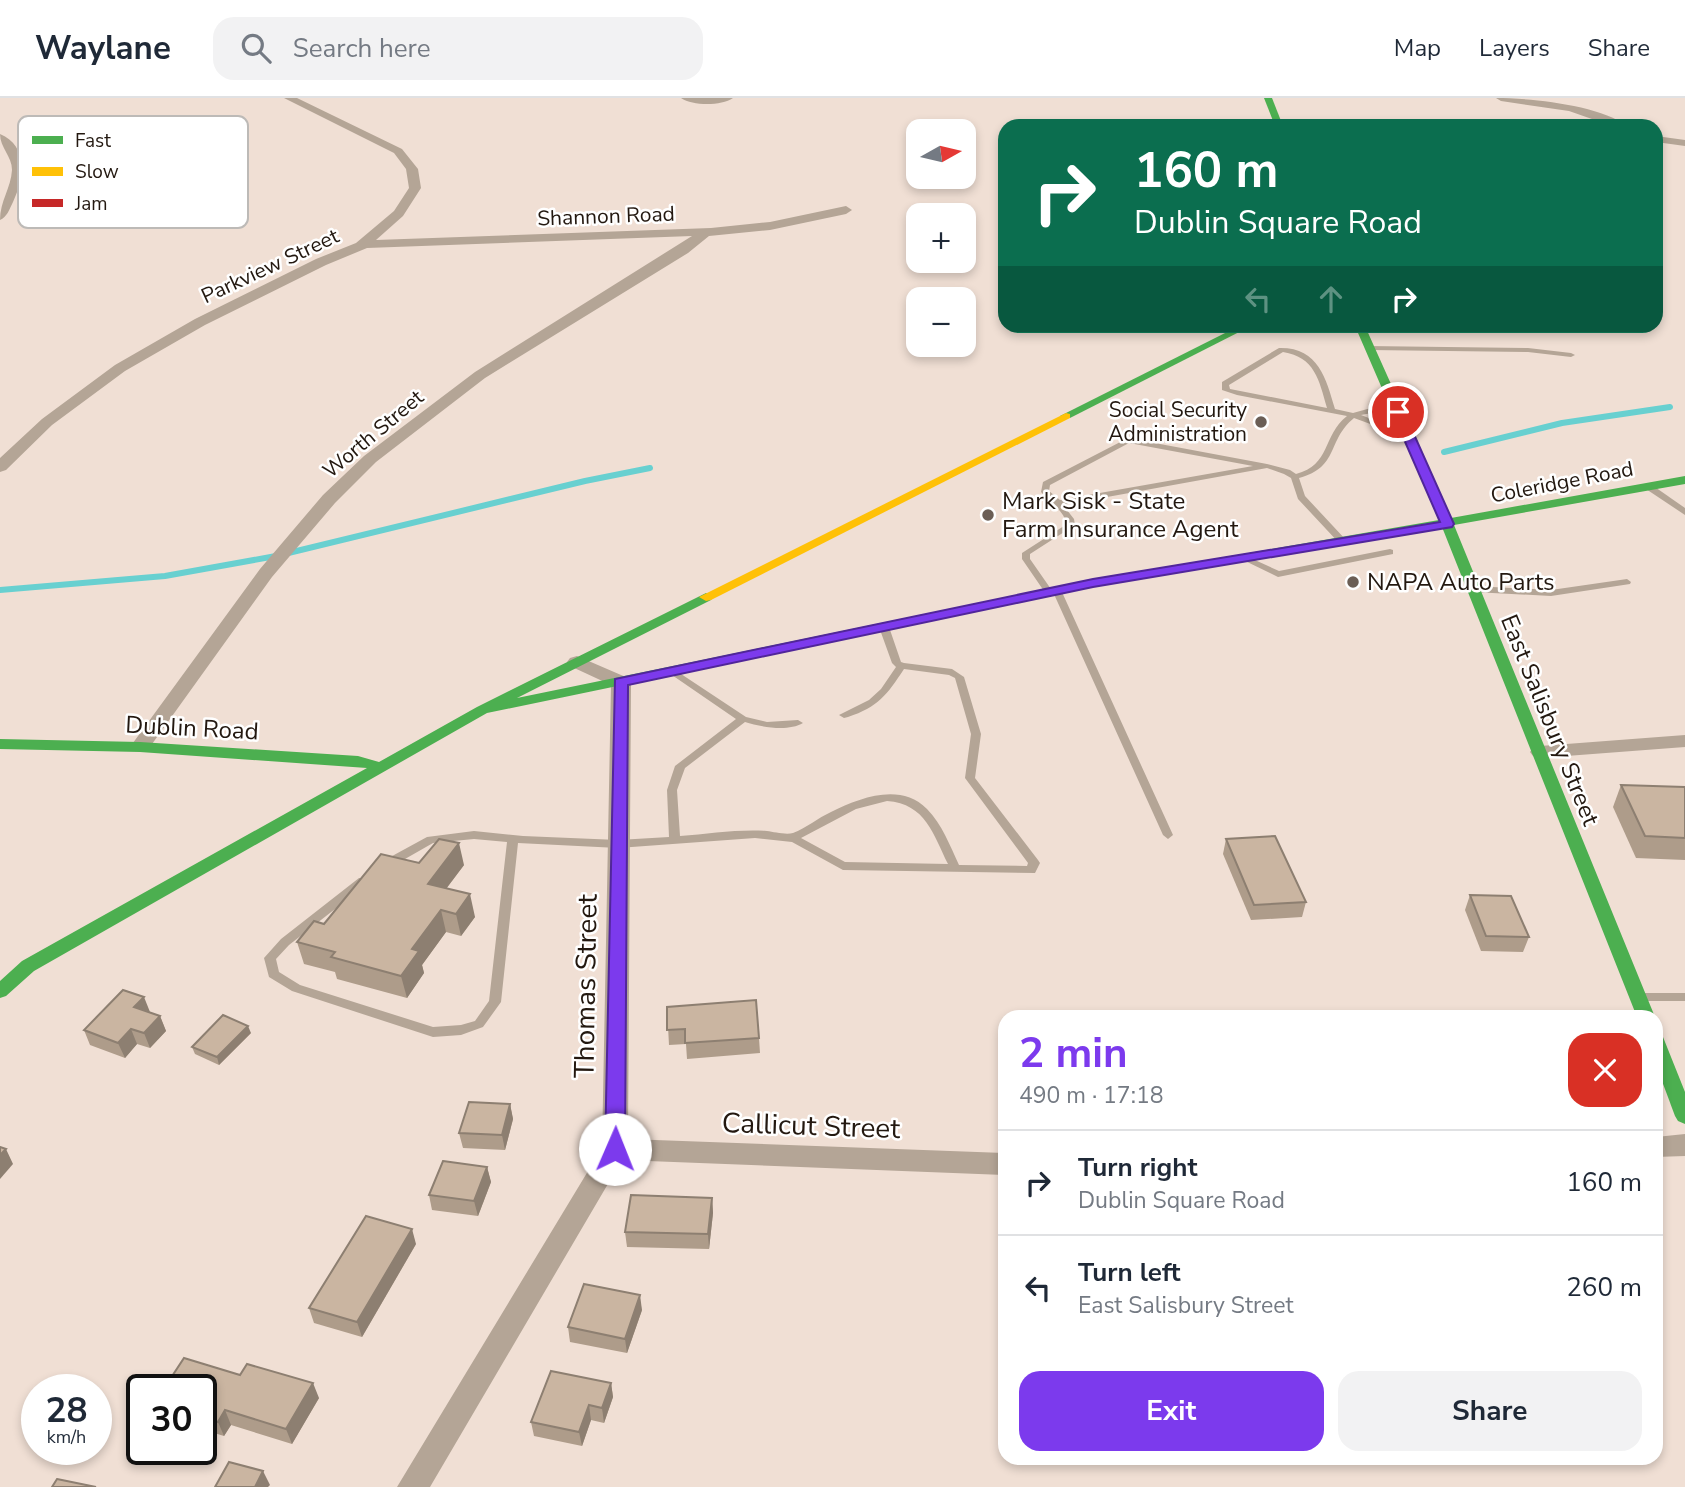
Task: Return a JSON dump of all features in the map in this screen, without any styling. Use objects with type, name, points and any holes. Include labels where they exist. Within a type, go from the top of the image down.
[{"type":"main road","points":[[1268,98],[1276,119]]},
{"type":"main road","points":[[0,991],[28,966],[482,710],[1231,333]]},
{"type":"main road","name":"East Salisbury Street","points":[[1363,333],[1447,524],[1643,1010]]},
{"type":"main road","name":"Coleridge Road","points":[[482,710],[1053,591],[1447,524],[1685,480]]},
{"type":"main road","name":"Dublin Road","points":[[0,744],[140,747],[358,761],[381,767]]},
{"type":"main road","points":[[1663,1055],[1679,1086],[1685,1116]]},
{"type":"street","name":"Parkview Street","points":[[0,467],[47,422],[120,368],[200,322],[365,243],[399,213],[415,188],[412,169],[392,147],[289,98]]},
{"type":"street","points":[[686,98],[725,99]]},
{"type":"street","points":[[1501,98],[1571,108],[1602,119]]},
{"type":"street","points":[[0,137],[15,152],[18,162],[16,185],[0,216]]},
{"type":"street","points":[[1663,140],[1685,143]]},
{"type":"street","name":"Shannon Road","points":[[365,243],[706,232],[770,226],[846,210]]},
{"type":"street","name":"Worth Street","points":[[140,747],[266,573],[329,499],[370,459],[480,374],[683,250],[706,232]]},
{"type":"street","points":[[577,662],[621,682]]},
{"type":"street","name":"Thomas Street","points":[[615,1149],[621,682]]},
{"type":"street","points":[[1539,752],[1685,741]]},
{"type":"street","points":[[1663,1147],[1685,1145]]},
{"type":"street","points":[[414,1487],[615,1149]]},
{"type":"street","name":"Callicut Street","points":[[615,1149],[998,1164]]},
{"type":"lane","points":[[1370,348],[1528,350],[1570,355]]},
{"type":"lane","points":[[1332,411],[1320,369],[1310,358],[1299,353],[1282,350],[1224,384],[1226,390],[1237,394],[1353,415],[1408,435]]},
{"type":"lane","points":[[1168,835],[1053,591],[1026,559],[1026,553],[1071,526],[1070,519],[1058,503],[1045,492],[1046,484],[1128,440],[1267,466],[1296,477],[1312,474],[1321,468],[1333,435],[1341,423],[1353,415],[1374,410],[1388,389]]},
{"type":"lane","points":[[1058,503],[1267,466]]},
{"type":"lane","points":[[1296,477],[1301,497],[1343,542]]},
{"type":"lane","points":[[1650,487],[1685,512]]},
{"type":"lane","points":[[1243,558],[1278,574],[1390,552]]},
{"type":"lane","points":[[1473,589],[1551,593],[1627,582]]},
{"type":"lane","points":[[513,839],[495,1002],[479,1024],[461,1030],[433,1032],[296,988],[273,974],[270,958],[285,942],[377,870],[431,840],[474,835],[618,844],[755,834],[791,839],[843,866],[1025,871],[1034,866],[970,778],[976,734],[959,677],[952,672],[901,666],[897,663],[884,626]]},
{"type":"lane","points":[[844,715],[868,708],[877,701],[901,666]]},
{"type":"lane","points":[[672,671],[743,719],[767,725],[797,723]]},
{"type":"lane","points":[[675,840],[673,790],[680,766],[743,719]]},
{"type":"lane","points":[[791,839],[852,806],[877,799],[901,799],[916,805],[933,824],[956,869]]},
{"type":"lane","points":[[1638,997],[1685,997]]},
{"type":"building","points":[[1621,785],[1685,787],[1685,838],[1645,836]]},
{"type":"building","points":[[1275,836],[1306,902],[1254,905],[1226,839]]},
{"type":"building","points":[[439,839],[459,843],[428,884],[470,894],[456,914],[441,910],[412,949],[419,951],[401,976],[331,957],[335,952],[297,942],[314,921],[324,924],[381,854],[419,863]]},
{"type":"building","points":[[1470,895],[1511,896],[1529,937],[1486,936]]},
{"type":"building","points":[[123,990],[144,997],[134,1007],[160,1016],[144,1033],[131,1029],[118,1043],[84,1030]]},
{"type":"building","points":[[756,1000],[759,1038],[685,1043],[685,1029],[667,1030],[667,1007]]},
{"type":"building","points":[[223,1015],[248,1026],[217,1057],[192,1047]]},
{"type":"building","points":[[469,1102],[510,1104],[502,1135],[459,1133]]},
{"type":"building","points":[[443,1161],[487,1167],[474,1201],[429,1195]]},
{"type":"building","points":[[631,1195],[712,1198],[708,1234],[625,1232]]},
{"type":"building","points":[[366,1216],[412,1229],[357,1322],[309,1308]]},
{"type":"building","points":[[584,1284],[640,1295],[625,1339],[568,1327]]},
{"type":"building","points":[[184,1358],[240,1375],[247,1364],[313,1383],[286,1429],[225,1410],[217,1422],[217,1374],[174,1374]]},
{"type":"building","points":[[551,1371],[611,1383],[602,1408],[589,1405],[579,1432],[531,1422]]},
{"type":"building","points":[[229,1462],[263,1471],[255,1487],[215,1487]]},
{"type":"building","points":[[57,1479],[96,1487],[52,1487]]},
{"type":"waterway","points":[[1444,452],[1562,423],[1670,407]]},
{"type":"waterway","points":[[0,590],[165,576],[276,556],[585,481],[650,468]]},
{"type":"traffic: fast","points":[[1268,98],[1276,119]]},
{"type":"traffic: fast","points":[[1066,416],[1232,333]]},
{"type":"traffic: fast","points":[[1363,333],[1447,524],[1643,1010]]},
{"type":"traffic: fast","points":[[1243,558],[1685,480]]},
{"type":"traffic: fast","points":[[0,991],[28,966],[482,710],[706,597]]},
{"type":"traffic: fast","points":[[486,709],[964,610]]},
{"type":"traffic: fast","points":[[0,744],[140,747],[358,761],[381,767]]},
{"type":"traffic: fast","points":[[1663,1060],[1685,1116]]},
{"type":"traffic: slow","points":[[706,597],[1066,416]]},
{"type":"traffic: jam","points":[[964,610],[1093,583],[1243,558]]},
{"type":"place","name":"Social Security Administration","points":[[1261,422]]},
{"type":"place","name":"Mark Sisk - State Farm Insurance Agent","points":[[988,515]]},
{"type":"place","name":"NAPA Auto Parts","points":[[1353,582]]},
{"type":"route","points":[[615,1149],[621,682],[1093,583],[1447,524],[1398,412]]}]
